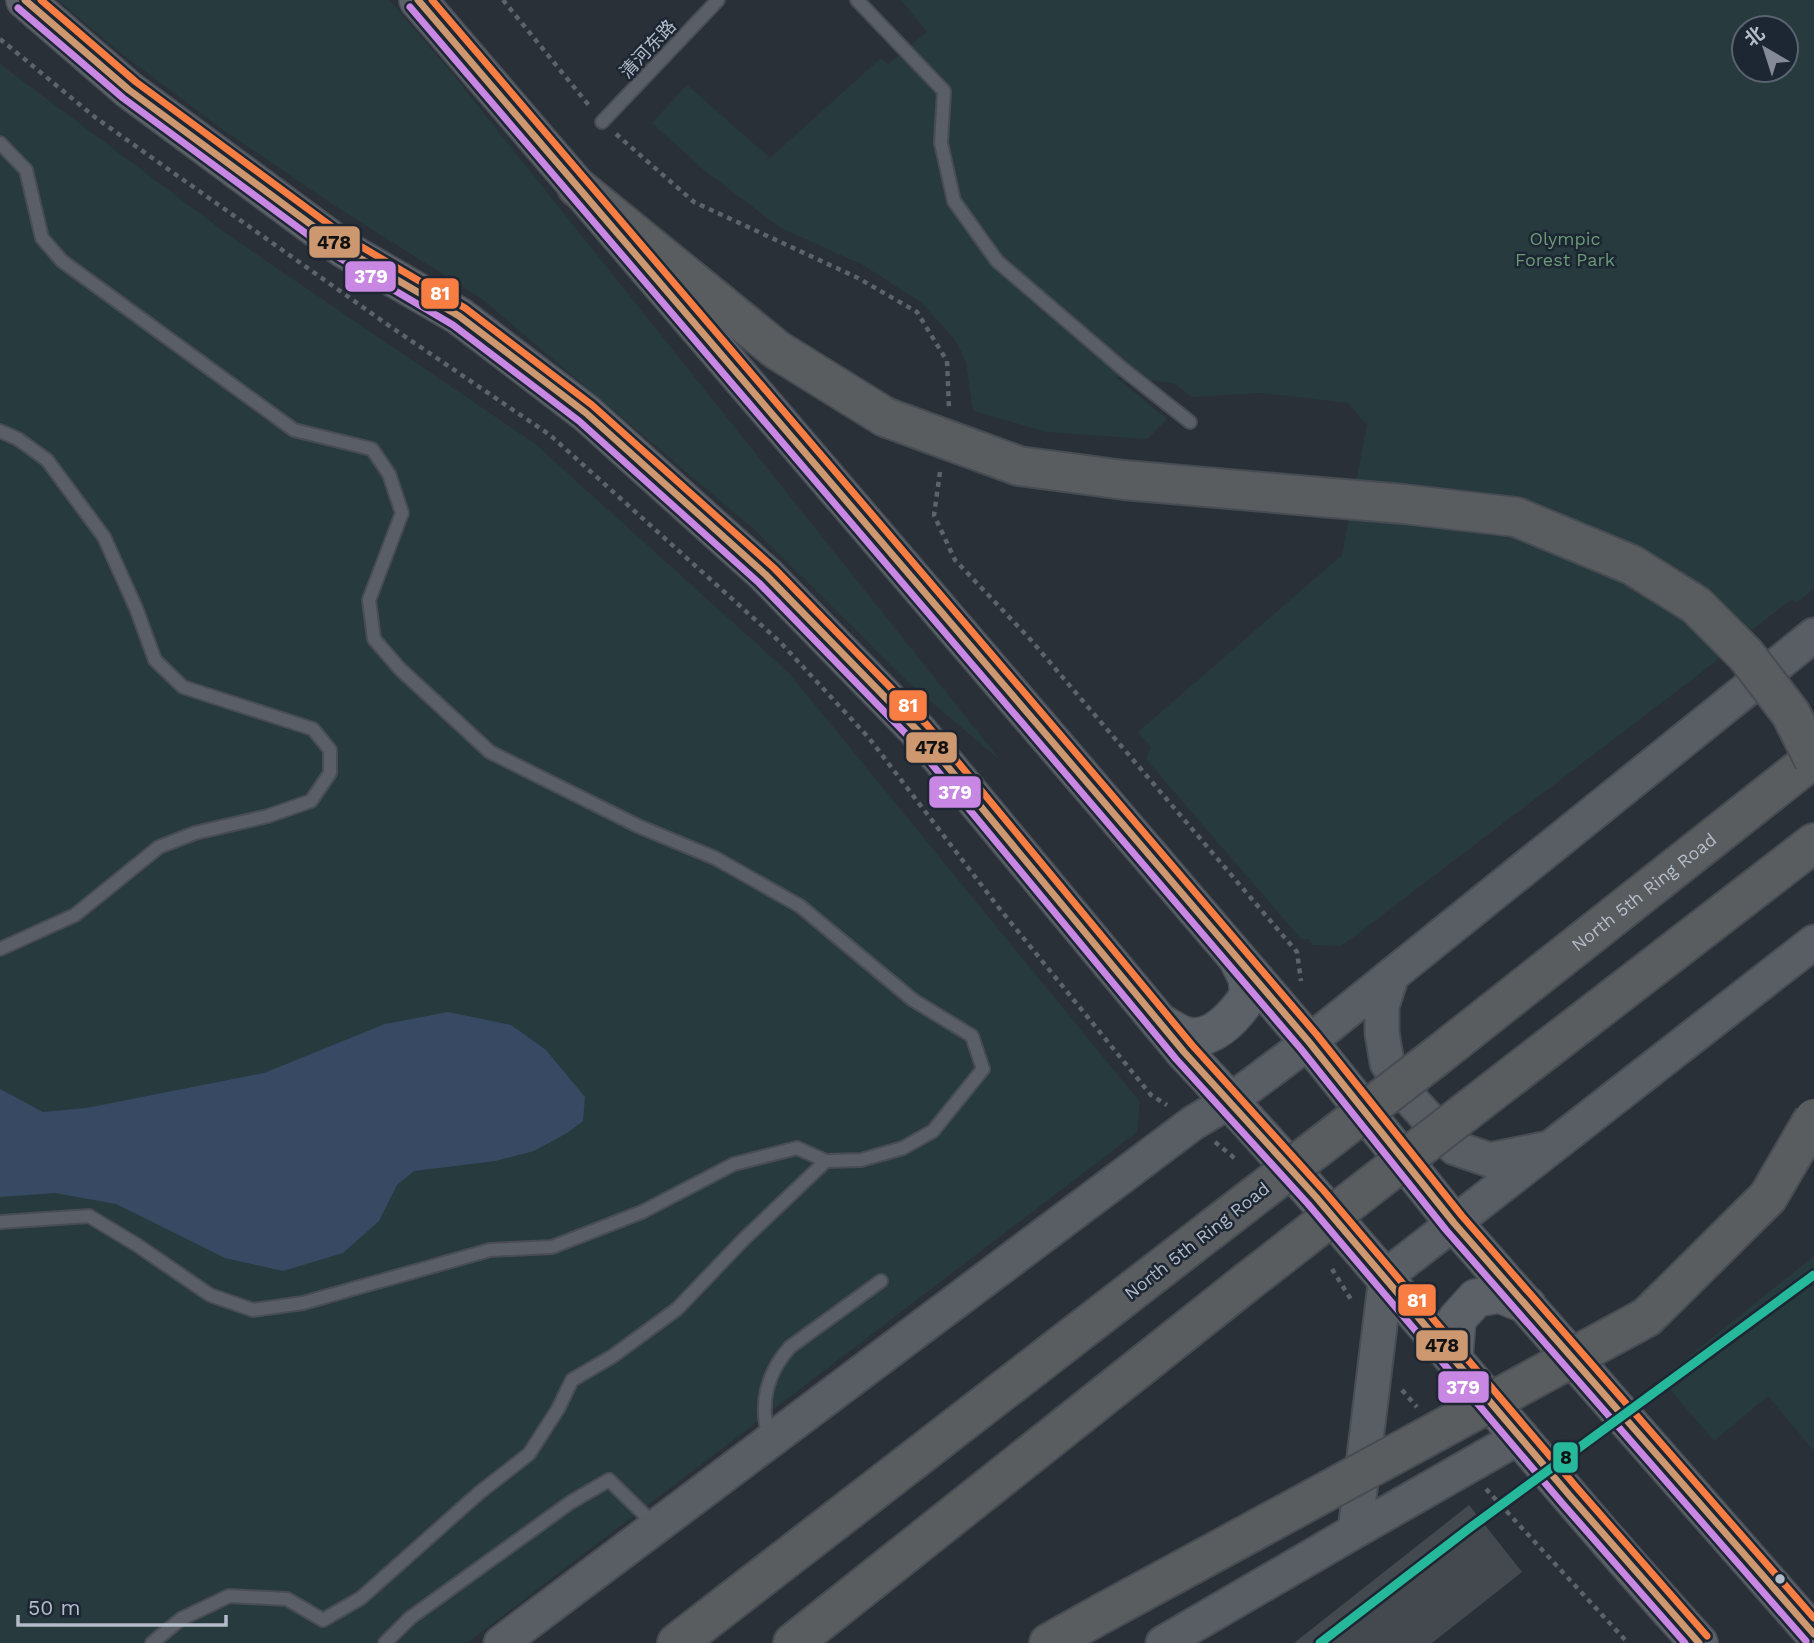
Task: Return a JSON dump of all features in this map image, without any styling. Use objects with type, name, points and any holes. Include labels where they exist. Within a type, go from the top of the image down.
[{"type":"highway","points":[[577,187],[777,349],[885,417],[1020,466],[1124,480],[1403,504],[1516,517],[1632,565],[1696,605],[1746,656],[1791,714],[1814,759]]},
{"type":"highway","name":"North 5th Ring Road","points":[[677,1643],[1437,1056],[1814,759]]},
{"type":"highway","points":[[793,1643],[1247,1282],[1814,843]]},
{"type":"highway","points":[[1049,1643],[1647,1317],[1768,1197],[1814,1118]]},
{"type":"main road","points":[[25,0],[129,90],[290,209],[344,248],[459,316],[586,413],[766,575],[919,732],[1184,1052],[1386,1276],[1699,1643]]},
{"type":"main road","points":[[418,0],[1309,1042],[1454,1223],[1814,1634]]},
{"type":"main road","points":[[1158,1021],[1183,1035],[1196,1038],[1228,1023],[1249,995],[1247,978],[1237,959]]},
{"type":"main road","points":[[1454,1357],[1457,1319],[1476,1298],[1500,1294],[1527,1306]]},
{"type":"street","points":[[501,1643],[1193,1123],[1230,1101],[1309,1042],[1814,635]]},
{"type":"street","points":[[1355,1531],[1386,1276],[1814,942]]},
{"type":"street","points":[[1392,975],[1382,1006],[1382,1033],[1387,1063],[1413,1102],[1455,1148],[1490,1160],[1551,1147]]},
{"type":"street","points":[[1163,1643],[1521,1436]]},
{"type":"lane","name":"清河东路","points":[[603,122],[718,0]]},
{"type":"lane","points":[[857,0],[944,91],[941,143],[954,201],[997,261],[1123,369],[1190,422]]},
{"type":"lane","points":[[0,143],[26,170],[42,237],[62,261],[294,430],[372,449],[389,474],[402,513],[369,600],[374,639],[400,669],[490,752],[638,827],[715,858],[800,906],[913,999],[972,1036],[984,1069],[933,1131],[903,1149],[861,1160],[826,1161],[797,1148],[734,1164],[642,1212],[552,1247],[490,1250],[303,1303],[253,1310],[210,1295],[89,1216],[0,1222]]},
{"type":"lane","points":[[0,431],[18,439],[47,460],[104,537],[136,608],[155,660],[183,687],[313,729],[330,750],[330,773],[310,801],[268,816],[195,833],[159,847],[75,915],[0,949]]},
{"type":"lane","points":[[152,1643],[181,1619],[229,1596],[287,1599],[323,1620],[360,1598],[479,1493],[529,1454],[558,1409],[572,1380],[613,1356],[677,1308],[826,1161]]},
{"type":"lane","points":[[771,1441],[764,1415],[764,1402],[772,1372],[780,1358],[790,1347],[881,1281]]},
{"type":"lane","points":[[385,1643],[410,1618],[571,1502],[609,1480],[657,1527]]},
{"type":"path","points":[[503,0],[603,122],[694,202],[858,278],[917,312],[947,361],[950,419]]},
{"type":"path","points":[[0,39],[96,118],[377,317],[550,435],[780,642],[869,738],[999,908],[1151,1095],[1193,1123],[1246,1168]]},
{"type":"path","points":[[941,467],[934,515],[955,560],[1030,639],[1297,952],[1302,990]]},
{"type":"path","points":[[1332,1268],[1352,1302]]},
{"type":"path","points":[[1377,1350],[1386,1371],[1422,1413]]},
{"type":"path","points":[[1467,1466],[1503,1509],[1523,1527],[1628,1643]]},
{"type":"green space","points":[[58,0],[389,0],[447,67],[1001,761],[908,682],[756,531],[482,299],[332,204],[222,129],[122,54]]},
{"type":"green space","name":"Olympic Forest Park","points":[[901,0],[1814,0],[1814,589],[1796,603],[1792,599],[1717,657],[1719,659],[1355,936],[1340,946],[1313,945],[1308,939],[1301,939],[1146,759],[1151,747],[1138,732],[1342,555],[1367,425],[1348,403],[1261,393],[1192,397],[1174,383],[1116,377],[1167,419],[1147,439],[1047,432],[973,411],[966,362],[956,341],[922,303],[863,265],[779,227],[704,170],[652,123],[687,85],[770,158],[881,58],[888,64],[927,32]]},
{"type":"green space","points":[[0,64],[234,239],[534,443],[789,673],[1140,1102],[1137,1132],[467,1643],[0,1643]]},
{"type":"green space","points":[[1814,1256],[1814,1451],[1768,1396],[1714,1441],[1661,1379]]},
{"type":"water","points":[[448,1012],[511,1025],[546,1050],[585,1097],[583,1121],[534,1151],[495,1161],[414,1171],[397,1185],[379,1221],[343,1253],[283,1271],[225,1258],[116,1204],[55,1193],[0,1197],[0,1089],[43,1112],[86,1108],[264,1073],[385,1024]]},
{"type":"building","points":[[1469,1505],[1522,1572],[1432,1643],[1294,1643]]},
{"type":"transit line","name":"478","points":[[25,0],[129,90],[344,249],[459,316],[586,413],[766,575],[919,732],[1184,1052],[1316,1197],[1699,1643]]},
{"type":"transit line","name":"81","points":[[41,0],[136,82],[350,240],[465,308],[592,405],[774,568],[927,725],[1192,1045],[1324,1191],[1707,1636]]},
{"type":"transit line","name":"478","points":[[418,0],[1309,1042],[1454,1223],[1814,1634]]},
{"type":"transit line","name":"81","points":[[432,0],[1317,1035],[1462,1216],[1814,1618]]},
{"type":"transit line","name":"379","points":[[410,7],[1301,1049],[1446,1230],[1806,1641]]},
{"type":"transit line","name":"379","points":[[18,8],[123,98],[338,257],[453,325],[579,421],[759,583],[911,739],[1176,1059],[1308,1204],[1562,1503],[1685,1643]]},
{"type":"transit line","name":"8","points":[[1320,1643],[1471,1527],[1814,1275]]}]
